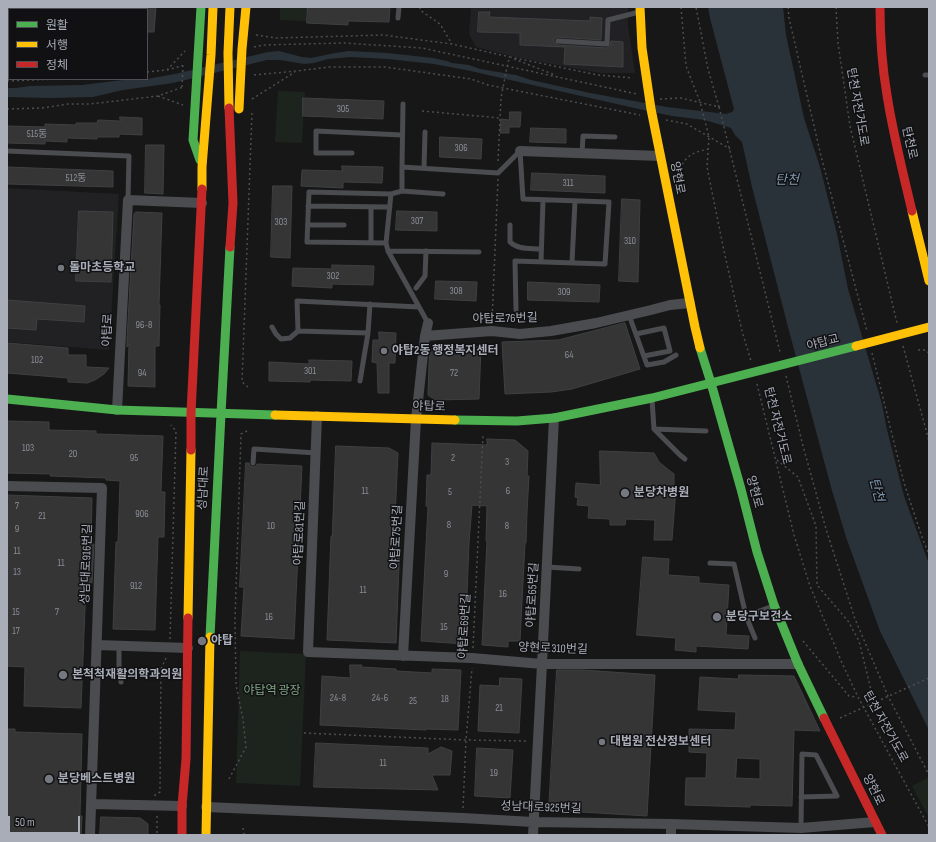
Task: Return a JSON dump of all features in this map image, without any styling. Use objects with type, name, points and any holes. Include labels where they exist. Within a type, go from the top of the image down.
[{"type":"main road","points":[[201,7],[198,57],[191,104],[193,140],[202,167]]},
{"type":"main road","points":[[202,167],[211,55],[213,7]]},
{"type":"main road","name":"성남대로","points":[[206,835],[210,641],[233,203],[228,53],[230,7]]},
{"type":"main road","points":[[230,143],[237,122],[240,97],[245,49],[246,7]]},
{"type":"main road","name":"탄천로","points":[[880,7],[880,31],[889,106],[905,182],[925,239],[929,281]]},
{"type":"main road","name":"양현로","points":[[640,9],[649,96],[690,303],[702,356],[757,552],[774,606],[798,664],[882,835]]},
{"type":"main road","name":"성남대로","points":[[182,835],[182,806],[186,759],[191,412],[202,203],[202,167]]},
{"type":"main road","name":"야탑교","points":[[736,377],[929,328]]},
{"type":"main road","name":"야탑로","points":[[7,399],[117,410],[517,421],[554,418],[652,398],[736,377]]},
{"type":"street","points":[[520,151],[660,156]]},
{"type":"street","points":[[128,200],[202,203]]},
{"type":"street","name":"야탑로","points":[[117,410],[128,200]]},
{"type":"street","name":"야탑로76번길","points":[[425,336],[492,331],[520,334],[551,331],[596,323],[670,305],[690,303]]},
{"type":"street","points":[[416,419],[425,336],[428,323]]},
{"type":"street","name":"야탑로81번길","points":[[308,652],[318,416]]},
{"type":"street","name":"야탑로65번길","points":[[533,835],[554,418]]},
{"type":"street","name":"야탑로75번길","points":[[404,656],[416,419]]},
{"type":"street","name":"성남대로916번길","points":[[7,486],[102,488],[97,645]]},
{"type":"street","points":[[90,835],[97,645],[188,648]]},
{"type":"street","name":"양현로310번길","points":[[308,652],[472,658],[542,664],[798,664]]},
{"type":"street","points":[[91,804],[182,806]]},
{"type":"street","name":"성남대로925번길","points":[[206,807],[533,822],[671,824],[801,831],[875,822]]},
{"type":"street","points":[[671,824],[671,835]]},
{"type":"lane","points":[[398,18],[399,7]]},
{"type":"lane","points":[[558,41],[607,44],[608,20],[640,9]]},
{"type":"lane","points":[[402,191],[403,104]]},
{"type":"lane","points":[[352,153],[316,153],[316,131],[402,135]]},
{"type":"lane","points":[[424,168],[425,132]]},
{"type":"lane","points":[[582,153],[583,136],[615,137]]},
{"type":"lane","points":[[7,151],[129,156],[128,200]]},
{"type":"lane","points":[[402,167],[498,173],[520,151]]},
{"type":"lane","points":[[516,310],[515,261],[606,264],[609,202],[523,199],[520,151]]},
{"type":"lane","points":[[386,243],[307,242],[309,192],[390,194],[402,191],[443,194]]},
{"type":"lane","points":[[390,194],[386,243],[388,251],[428,323]]},
{"type":"lane","points":[[541,262],[543,200]]},
{"type":"lane","points":[[572,263],[575,201]]},
{"type":"lane","points":[[308,206],[390,207]]},
{"type":"lane","points":[[371,207],[371,243]]},
{"type":"lane","points":[[308,226],[344,225]]},
{"type":"lane","points":[[510,225],[510,242],[513,245],[518,248],[541,249]]},
{"type":"lane","points":[[388,251],[479,252]]},
{"type":"lane","points":[[416,288],[425,276],[426,252]]},
{"type":"lane","points":[[298,331],[297,301],[419,307]]},
{"type":"lane","points":[[360,381],[368,333],[370,304]]},
{"type":"lane","points":[[629,315],[647,365],[664,362],[676,355]]},
{"type":"lane","points":[[272,327],[281,339],[290,338],[298,331],[368,333]]},
{"type":"lane","points":[[636,334],[664,328],[670,351],[644,356]]},
{"type":"lane","points":[[652,398],[654,429],[685,459]]},
{"type":"lane","points":[[654,429],[706,431]]},
{"type":"lane","points":[[253,463],[254,449],[317,453]]},
{"type":"lane","points":[[710,563],[734,564],[746,616],[755,638]]},
{"type":"lane","points":[[547,566],[578,569]]},
{"type":"lane","points":[[746,616],[774,606]]},
{"type":"lane","points":[[119,646],[121,682]]},
{"type":"lane","points":[[801,797],[837,796],[816,755],[802,754],[801,797],[801,831]]},
{"type":"path","points":[[420,7],[420,10],[440,24],[452,44]]},
{"type":"path","points":[[681,7],[686,66],[700,102],[708,132],[707,167],[742,331],[751,361]]},
{"type":"path","points":[[696,7],[708,69],[729,145],[780,354]]},
{"type":"path","points":[[788,7],[789,18],[821,156],[868,338]]},
{"type":"path","name":"탄천 자전거도로","points":[[836,7],[838,43],[850,126],[898,324]]},
{"type":"path","points":[[256,35],[276,38],[383,35],[452,44],[598,75],[633,78]]},
{"type":"path","points":[[245,49],[263,45],[344,43],[422,48],[639,94]]},
{"type":"path","points":[[167,70],[185,51]]},
{"type":"path","points":[[510,57],[559,77]]},
{"type":"path","points":[[492,331],[501,98],[510,57]]},
{"type":"path","points":[[148,72],[167,70],[191,64]]},
{"type":"path","points":[[182,87],[184,66]]},
{"type":"path","points":[[253,94],[252,99],[296,71]]},
{"type":"path","points":[[7,82],[40,80]]},
{"type":"path","points":[[488,85],[643,115]]},
{"type":"path","points":[[158,96],[191,104]]},
{"type":"path","points":[[661,99],[681,98],[719,107]]},
{"type":"path","points":[[248,388],[242,382],[252,107]]},
{"type":"path","points":[[422,111],[500,118]]},
{"type":"path","points":[[665,120],[687,124],[730,149]]},
{"type":"path","points":[[667,190],[686,158],[696,152],[708,149]]},
{"type":"path","points":[[904,346],[929,441]]},
{"type":"path","points":[[918,350],[925,350],[929,353]]},
{"type":"path","points":[[872,353],[904,483],[929,554]]},
{"type":"path","points":[[784,370],[826,529],[855,619],[888,696],[929,775]]},
{"type":"path","name":"탄천 자전거도로","points":[[757,384],[794,535],[810,586],[858,698],[929,827]]},
{"type":"path","points":[[157,835],[158,825],[155,795],[160,792],[161,669],[170,648],[176,431],[171,425]]},
{"type":"path","points":[[229,779],[246,747],[243,719],[236,685],[235,620],[241,434],[247,431]]},
{"type":"path","name":"야탑로69번길","points":[[463,818],[483,435]]},
{"type":"path","points":[[776,459],[798,477],[816,526],[816,585],[848,621],[859,641],[874,702]]},
{"type":"path","points":[[803,641],[849,696],[858,698]]},
{"type":"path","points":[[840,718],[929,678]]},
{"type":"path","points":[[304,733],[466,740],[538,741]]},
{"type":"path","points":[[243,828],[244,835]]},
{"type":"shaded area","points":[[471,7],[628,7],[628,25],[635,73],[600,73],[515,57],[476,47],[469,34]]},
{"type":"shaded area","name":"돌마초등학교","points":[[7,188],[119,194],[109,350],[7,342]]},
{"type":"green space","points":[[280,7],[308,7],[307,21],[280,20]]},
{"type":"green space","points":[[278,91],[305,92],[302,143],[275,142]]},
{"type":"green space","name":"야탑역 광장","points":[[240,651],[306,654],[300,786],[236,783]]},
{"type":"green space","points":[[929,777],[929,818],[912,786]]},
{"type":"water","name":"탄천","points":[[708,7],[783,7],[786,35],[804,118],[820,167],[837,234],[848,289],[882,404],[904,496],[929,564],[929,730],[880,631],[846,537],[788,327],[742,142],[731,128],[705,120],[672,116],[434,64],[350,57],[328,59],[304,64],[280,60],[267,60],[173,83],[123,90],[93,97],[7,97],[7,88],[82,85],[123,80],[148,80],[268,52],[279,51],[311,58],[349,51],[433,58],[452,63],[469,65],[480,69],[516,75],[531,80],[590,93],[667,107],[726,114],[732,112],[734,109]]},
{"type":"building","points":[[156,7],[154,32],[148,32],[147,8]]},
{"type":"building","points":[[308,7],[390,7],[389,22],[348,21],[348,25],[307,23]]},
{"type":"building","points":[[479,12],[490,12],[489,17],[590,21],[590,17],[602,18],[601,40],[558,37],[554,39],[554,42],[558,45],[607,48],[610,46],[611,41],[623,42],[623,67],[564,64],[565,47],[520,45],[520,33],[478,32]]},
{"type":"building","points":[[303,98],[384,101],[383,119],[303,116]]},
{"type":"building","points":[[510,112],[521,112],[520,127],[509,127],[509,133],[500,133],[501,119],[509,120]]},
{"type":"building","points":[[120,117],[142,118],[142,135],[119,134],[119,137],[97,137],[97,139],[67,138],[67,142],[45,141],[45,144],[7,143],[7,126],[45,127],[45,124],[76,125],[76,123],[97,123],[98,120],[120,121]]},
{"type":"building","points":[[531,128],[566,129],[566,143],[530,142]]},
{"type":"building","points":[[440,137],[482,139],[481,159],[440,157]]},
{"type":"building","points":[[146,145],[164,145],[163,194],[145,193]]},
{"type":"building","points":[[342,166],[383,167],[382,183],[343,182],[343,188],[301,186],[302,170],[342,171]]},
{"type":"building","points":[[7,167],[113,171],[113,187],[7,184]]},
{"type":"building","points":[[532,173],[605,176],[605,193],[531,190]]},
{"type":"building","points":[[273,186],[292,186],[290,258],[271,257]]},
{"type":"building","points":[[622,199],[640,200],[638,282],[619,281]]},
{"type":"building","points":[[79,211],[113,212],[111,282],[76,281]]},
{"type":"building","points":[[397,211],[437,212],[437,231],[396,230]]},
{"type":"building","points":[[136,212],[162,213],[159,346],[155,346],[155,387],[128,386],[129,344],[127,347],[127,339],[134,214]]},
{"type":"building","points":[[332,265],[374,266],[373,285],[332,284],[332,288],[292,286],[293,268],[332,269]]},
{"type":"building","points":[[436,281],[477,282],[476,301],[435,299]]},
{"type":"building","points":[[528,282],[600,285],[599,302],[528,300]]},
{"type":"building","name":"돌마초등학교","points":[[7,300],[85,306],[84,322],[37,319],[36,330],[7,328]]},
{"type":"building","points":[[625,323],[640,369],[572,389],[551,392],[505,394],[502,342],[558,340]]},
{"type":"building","name":"야탑2동 행정복지센터","points":[[379,332],[396,333],[395,363],[389,363],[389,393],[378,393],[377,363],[372,362],[373,340],[379,340]]},
{"type":"building","points":[[7,343],[68,348],[68,355],[86,355],[86,367],[109,368],[104,374],[87,383],[68,382],[68,378],[7,373]]},
{"type":"building","points":[[436,345],[481,347],[479,399],[435,400],[428,395],[430,350]]},
{"type":"building","points":[[309,360],[352,361],[351,381],[269,381],[269,362],[309,364]]},
{"type":"building","points":[[7,421],[49,422],[49,430],[96,431],[96,434],[163,436],[161,492],[165,492],[164,537],[158,537],[155,630],[113,629],[120,481],[106,480],[106,478],[50,476],[51,474],[7,473]]},
{"type":"building","points":[[487,439],[515,440],[528,451],[527,476],[529,476],[520,641],[508,641],[508,647],[482,645],[487,541],[487,506],[472,505],[465,644],[421,641],[428,507],[426,506],[427,475],[431,475],[432,443],[487,445]]},
{"type":"building","points":[[336,446],[389,448],[398,453],[394,539],[400,539],[396,643],[327,640]]},
{"type":"building","name":"분당차병원","points":[[600,451],[654,453],[659,462],[674,474],[674,488],[676,488],[672,540],[654,540],[655,520],[626,519],[625,525],[610,525],[610,519],[588,518],[589,506],[577,505],[578,498],[575,497],[576,483],[600,485]]},
{"type":"building","points":[[246,463],[249,463],[250,466],[253,467],[257,464],[302,466],[294,639],[241,636],[244,587],[240,587]]},
{"type":"building","points":[[7,495],[92,498],[91,544],[94,544],[92,583],[86,583],[81,708],[24,706],[25,667],[7,666]]},
{"type":"building","points":[[643,557],[669,559],[668,575],[699,577],[699,583],[729,585],[726,635],[749,636],[748,649],[696,646],[696,652],[675,650],[676,638],[637,635]]},
{"type":"building","points":[[350,665],[396,669],[396,671],[432,673],[432,669],[461,670],[458,730],[320,725],[322,676],[350,678]]},
{"type":"building","name":"대법원 전산정보센터","points":[[557,670],[583,670],[655,675],[647,816],[549,810]]},
{"type":"building","points":[[739,675],[794,676],[820,731],[794,730],[792,806],[750,805],[750,807],[685,805],[686,778],[706,778],[707,753],[689,752],[689,729],[735,730],[736,712],[698,710],[700,677],[738,679]],"holes":[[[737,758],[760,759],[760,779],[736,778]]]},
{"type":"building","points":[[500,678],[522,679],[519,733],[478,731],[480,685],[499,686]]},
{"type":"building","points":[[7,729],[15,729],[15,732],[82,734],[81,835],[7,835]]},
{"type":"building","points":[[316,743],[428,748],[428,754],[441,747],[452,751],[450,775],[432,775],[438,790],[314,787]]},
{"type":"building","points":[[477,748],[513,750],[510,798],[475,796]]},
{"type":"building","points":[[101,817],[140,818],[148,825],[148,835],[100,835]]},
{"type":"traffic: fast","points":[[200,160],[193,140],[201,7]]},
{"type":"traffic: fast","points":[[210,637],[230,247]]},
{"type":"traffic: fast","points":[[455,420],[517,421],[554,418],[652,398],[856,346]]},
{"type":"traffic: fast","points":[[700,348],[741,489],[757,552],[774,605],[798,664],[824,718]]},
{"type":"traffic: fast","points":[[7,399],[117,410],[275,415]]},
{"type":"traffic: slow","points":[[202,189],[202,167],[211,55],[213,7]]},
{"type":"traffic: slow","points":[[229,108],[228,53],[230,7]]},
{"type":"traffic: slow","points":[[239,109],[246,7]]},
{"type":"traffic: slow","points":[[640,7],[642,48],[651,109],[700,348]]},
{"type":"traffic: slow","points":[[912,211],[929,281]]},
{"type":"traffic: slow","points":[[856,346],[929,327]]},
{"type":"traffic: slow","points":[[275,415],[455,420]]},
{"type":"traffic: slow","points":[[188,618],[191,450]]},
{"type":"traffic: slow","points":[[206,835],[210,637]]},
{"type":"traffic: jam","points":[[880,7],[880,29],[889,110],[912,211]]},
{"type":"traffic: jam","points":[[229,108],[233,203],[230,247]]},
{"type":"traffic: jam","points":[[191,450],[191,413],[202,189]]},
{"type":"traffic: jam","points":[[182,835],[182,806],[186,759],[188,618]]},
{"type":"traffic: jam","points":[[824,718],[882,835]]},
{"type":"place","name":"돌마초등학교","points":[[61,268]]},
{"type":"place","name":"야탑2동 행정복지센터","points":[[384,351]]},
{"type":"place","name":"분당차병원","points":[[625,493]]},
{"type":"place","name":"분당구보건소","points":[[717,617]]},
{"type":"place","name":"야탑","points":[[202,641]]},
{"type":"place","name":"본척척재활의학과의원","points":[[63,675]]},
{"type":"place","name":"대법원 전산정보센터","points":[[602,742]]},
{"type":"place","name":"분당베스트병원","points":[[49,779]]}]
